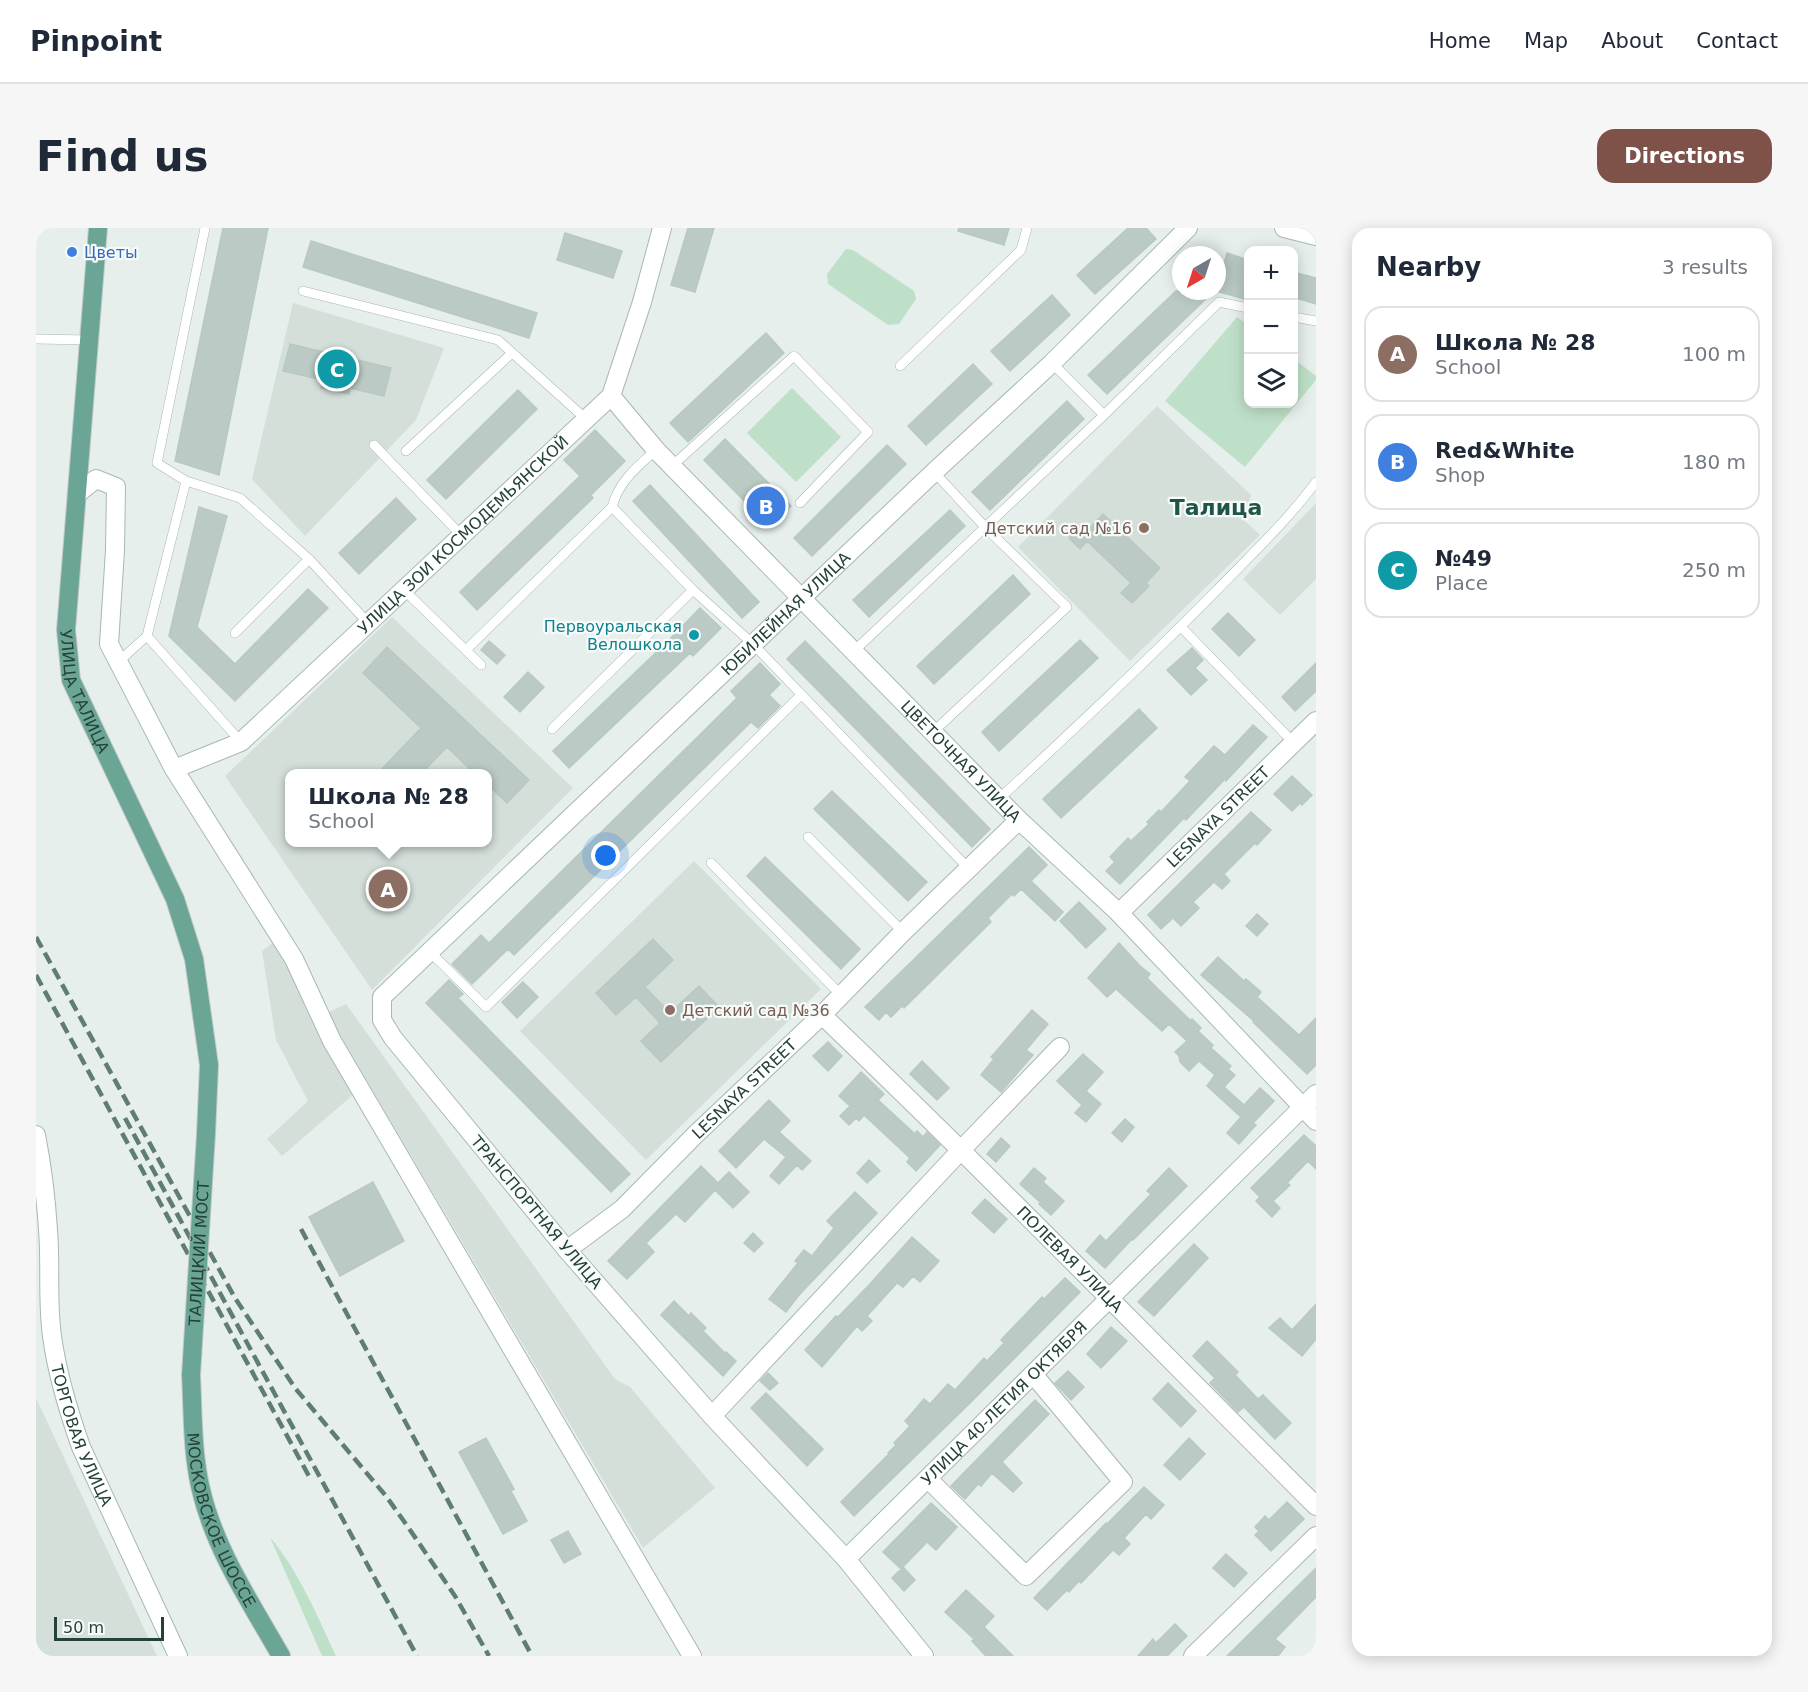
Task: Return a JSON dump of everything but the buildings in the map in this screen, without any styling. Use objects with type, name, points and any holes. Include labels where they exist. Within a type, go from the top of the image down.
[{"type":"main road","name":"УЛИЦА ТАЛИЦА","points":[[98,228],[66,630],[71,680],[175,899],[194,959],[209,1065],[206,1134]]},
{"type":"main road","name":"ТАЛИЦКИЙ МОСТ","points":[[191,1375],[206,1134]]},
{"type":"main road","name":"МОСКОВСКОЕ ШОССЕ","points":[[191,1375],[195,1450],[201,1491],[229,1566],[281,1656]]},
{"type":"street","name":"УЛИЦА ЗОИ КОСМОДЕМЬЯНСКОЙ","points":[[174,769],[241,742],[611,396],[642,302],[662,228]]},
{"type":"street","points":[[1284,228],[1316,236]]},
{"type":"street","name":"ЮБИЛЕЙНАЯ УЛИЦА","points":[[382,997],[934,472],[1053,363],[1184,229]]},
{"type":"street","name":"ЦВЕТОЧНАЯ УЛИЦА","points":[[611,396],[656,450],[1019,820],[1119,913],[1316,1120]]},
{"type":"street","points":[[76,494],[96,479],[116,487],[110,644],[174,769],[294,959],[332,1041],[692,1656]]},
{"type":"street","name":"LESNAYA STREET","points":[[1119,913],[1316,721]]},
{"type":"street","name":"LESNAYA STREET","points":[[567,1250],[621,1209],[1019,820]]},
{"type":"street","name":"ТРАНСПОРТНАЯ УЛИЦА","points":[[382,997],[382,1020],[393,1038],[567,1250],[712,1416],[846,1559],[924,1656]]},
{"type":"street","name":"ПОЛЕВАЯ УЛИЦА","points":[[822,1015],[962,1149],[1108,1299],[1316,1506]]},
{"type":"street","points":[[712,1416],[1060,1047]]},
{"type":"street","name":"УЛИЦА 40-ЛЕТИЯ ОКТЯБРЯ","points":[[846,1559],[1316,1094]]},
{"type":"street","name":"ТОРГОВАЯ УЛИЦА","points":[[36,1135],[42,1170],[40,1197],[48,1229],[48,1286],[52,1337],[69,1413],[81,1447],[178,1656]]},
{"type":"street","points":[[928,1479],[1026,1576],[1123,1482],[1033,1374]]},
{"type":"street","points":[[1193,1656],[1316,1536]]},
{"type":"lane","points":[[205,228],[157,463],[186,481],[240,498],[309,558],[368,623]]},
{"type":"lane","points":[[900,366],[1021,250],[1027,228]]},
{"type":"lane","points":[[303,291],[498,340],[587,420]]},
{"type":"lane","points":[[854,651],[1104,416],[1219,302],[1244,307]]},
{"type":"lane","points":[[1298,318],[1316,321]]},
{"type":"lane","points":[[36,339],[89,340]]},
{"type":"lane","points":[[406,451],[512,352]]},
{"type":"lane","points":[[673,465],[794,356],[868,432],[800,503]]},
{"type":"lane","points":[[1053,363],[1104,416]]},
{"type":"lane","points":[[374,445],[462,537]]},
{"type":"lane","points":[[466,650],[612,507],[616,491],[656,450]]},
{"type":"lane","points":[[933,732],[1067,607],[986,528],[934,472]]},
{"type":"lane","points":[[118,662],[147,636],[186,481]]},
{"type":"lane","points":[[999,799],[1181,627],[1261,544],[1316,482]]},
{"type":"lane","points":[[612,507],[693,590],[753,644],[969,869]]},
{"type":"lane","points":[[235,633],[309,558]]},
{"type":"lane","points":[[404,590],[481,665]]},
{"type":"lane","points":[[552,729],[693,590]]},
{"type":"lane","points":[[1181,627],[1294,743]]},
{"type":"lane","points":[[147,636],[241,742]]},
{"type":"lane","points":[[430,952],[486,1007],[801,694]]},
{"type":"lane","points":[[808,837],[903,932]]},
{"type":"lane","points":[[711,863],[841,995]]},
{"type":"shaded area","points":[[293,303],[444,348],[416,420],[305,536],[252,479]]},
{"type":"shaded area","name":"Детский сад №16","points":[[1157,406],[1251,495],[1244,520],[1260,535],[1130,661],[1018,547]]},
{"type":"shaded area","points":[[1316,503],[1316,579],[1280,615],[1243,579]]},
{"type":"shaded area","points":[[392,617],[573,788],[372,990],[225,776]]},
{"type":"shaded area","name":"Детский сад №36","points":[[694,861],[821,989],[646,1160],[520,1031]]},
{"type":"shaded area","points":[[275,941],[354,1094],[282,1156],[267,1139],[308,1101],[276,1040],[262,951]]},
{"type":"shaded area","points":[[346,1004],[615,1379],[630,1387],[715,1488],[643,1548],[327,1013]]},
{"type":"shaded area","points":[[36,1398],[157,1656],[36,1656]]},
{"type":"green space","points":[[846,249],[853,250],[914,291],[916,299],[899,324],[888,325],[828,284],[827,274]]},
{"type":"green space","points":[[1237,317],[1244,322],[1244,408],[1293,408],[1245,467],[1165,401]]},
{"type":"green space","points":[[1298,362],[1316,376],[1316,380],[1298,402]]},
{"type":"green space","points":[[792,388],[841,437],[796,482],[747,433]]},
{"type":"green space","points":[[270,1537],[299,1579],[336,1656],[322,1656]]},
{"type":"railway","points":[[36,937],[235,1298],[295,1388],[386,1496],[408,1527],[455,1596],[489,1656]]},
{"type":"railway","points":[[36,975],[310,1478]]},
{"type":"railway","points":[[125,1118],[417,1656]]},
{"type":"railway","points":[[301,1229],[532,1656]]},
{"type":"place","name":"Цветы","points":[[72,252]]},
{"type":"place","name":"№49","points":[[337,369]]},
{"type":"place","name":"Red&White","points":[[766,506]]},
{"type":"place","name":"Детский сад №16","points":[[1144,528]]},
{"type":"place","name":"Первоуральская Велошкола","points":[[694,635]]},
{"type":"place","name":"Школа № 28","points":[[388,889]]},
{"type":"place","name":"Детский сад №36","points":[[670,1010]]},
{"type":"district","name":"Талица","points":[[1216,507]]}]
